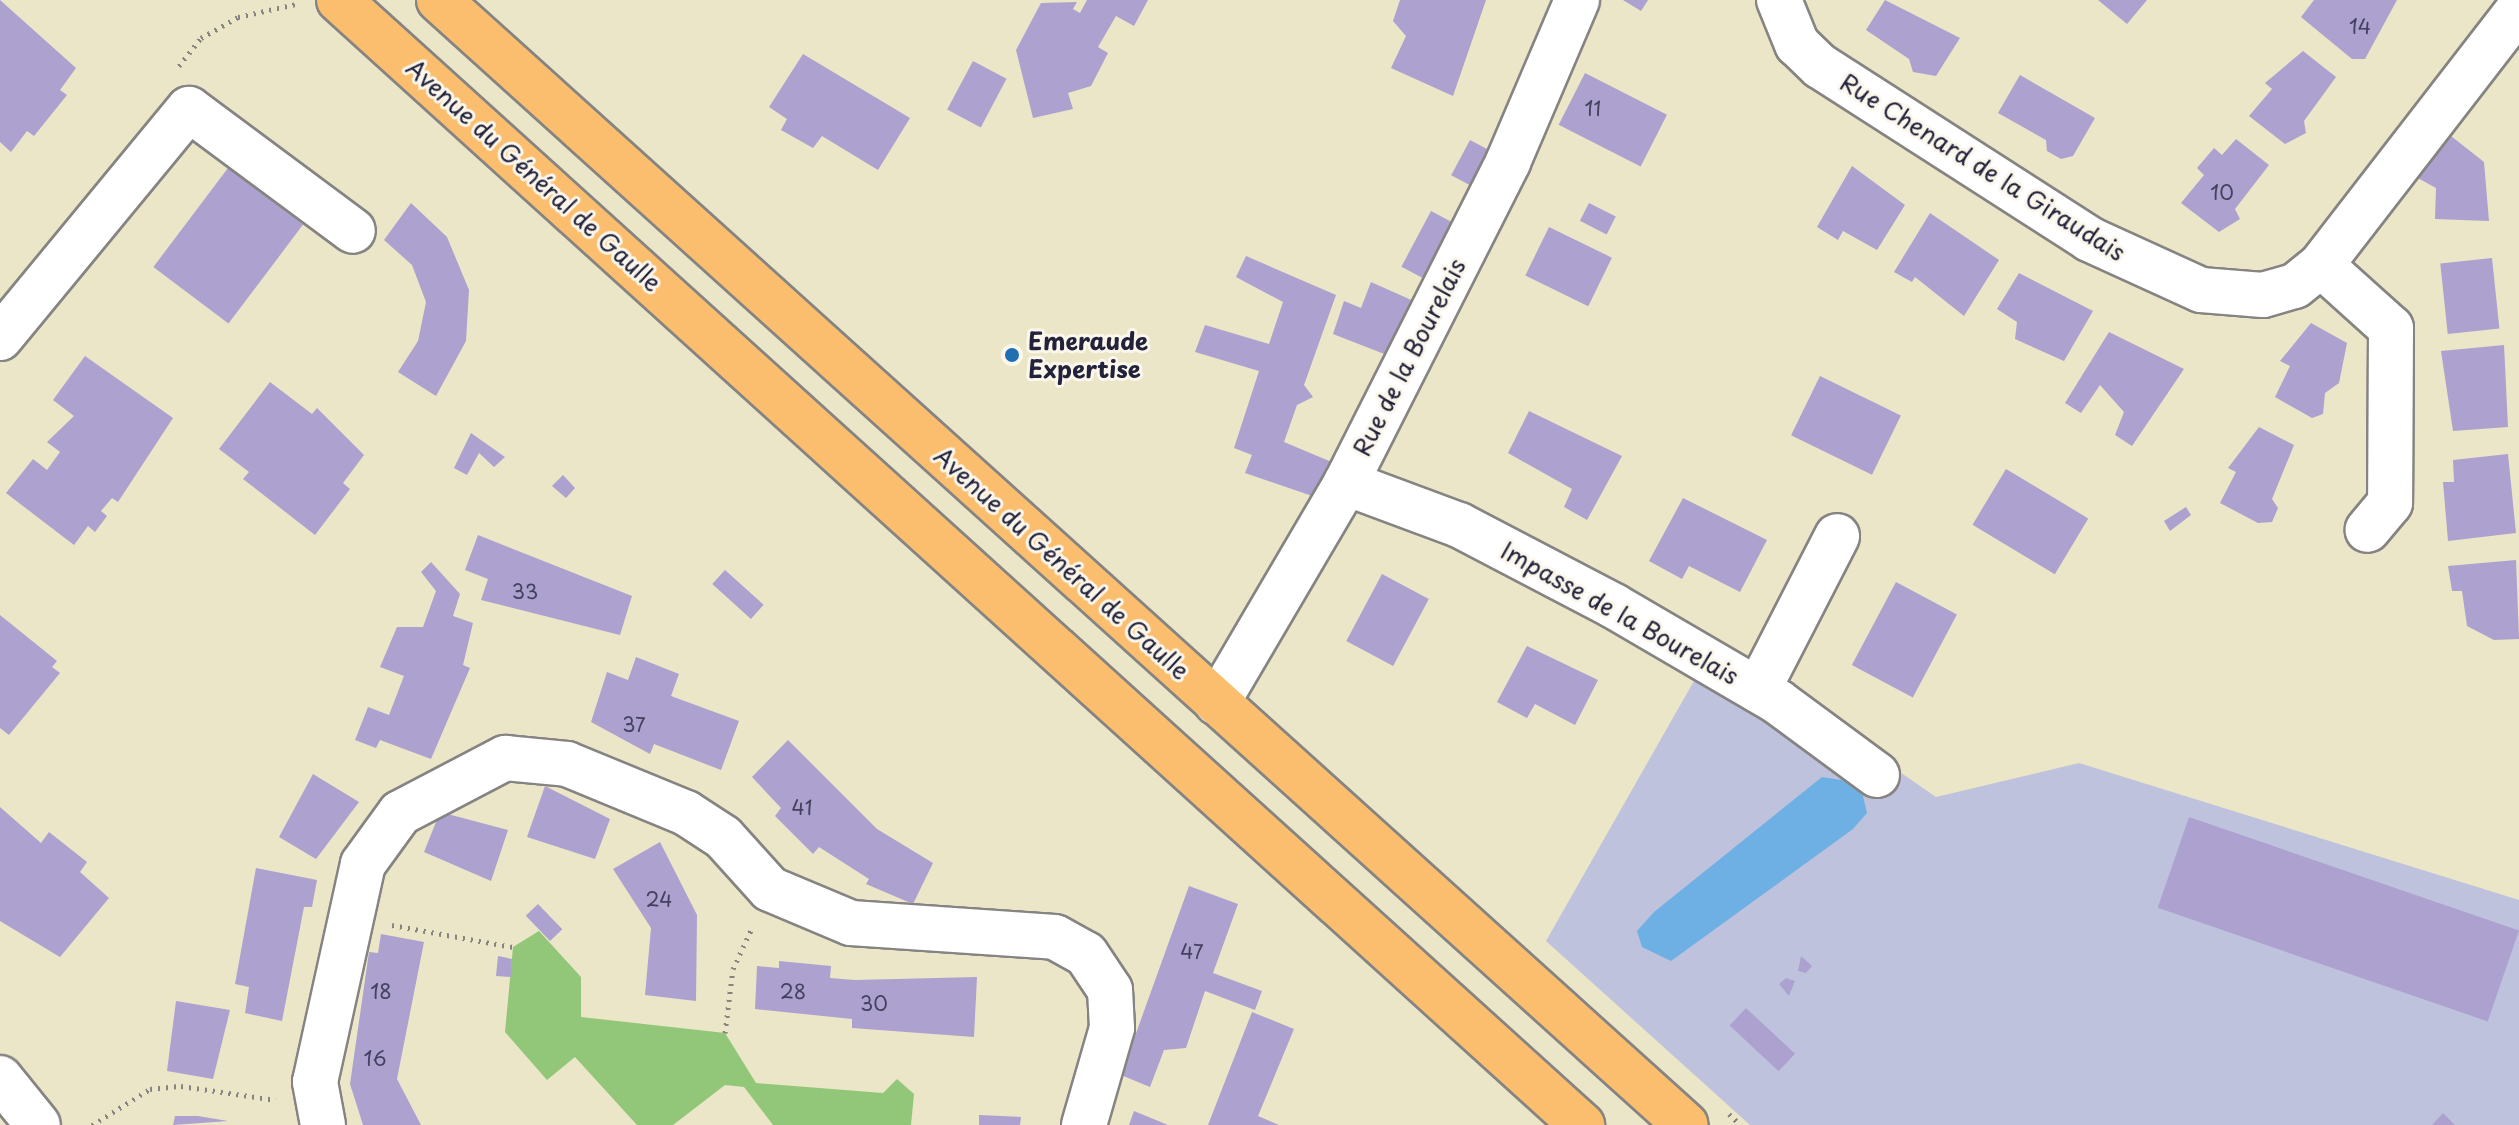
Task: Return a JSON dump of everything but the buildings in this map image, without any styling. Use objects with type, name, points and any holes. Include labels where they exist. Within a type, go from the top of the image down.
[{"type":"main road","name":"Avenue du Général de Gaulle","points":[[439,0],[1686,1125]]},
{"type":"main road","name":"Avenue du Général de Gaulle","points":[[322,2],[1582,1125]]},
{"type":"street","name":"Rue de la Bourelais","points":[[1217,703],[1346,483],[1508,162],[1577,0]]},
{"type":"street","name":"Rue Chenard de la Giraudais","points":[[1779,0],[1797,44],[1820,66],[2089,239],[2153,271],[2201,290],[2263,295],[2295,286],[2321,265],[2519,9]]},
{"type":"street","points":[[0,338],[189,109],[353,231]]},
{"type":"street","points":[[2321,265],[2391,328],[2390,503],[2367,530]]},
{"type":"street","name":"Impasse de la Bourelais","points":[[1346,483],[1459,525],[1758,690],[1877,775]]},
{"type":"street","points":[[1758,690],[1837,536]]},
{"type":"street","points":[[320,1115],[315,1082],[348,916],[363,864],[400,813],[505,758],[567,764],[686,813],[723,837],[770,889],[851,923],[1055,937],[1086,954],[1110,990],[1112,1028],[1084,1125]]},
{"type":"street","points":[[0,1078],[38,1125]]},
{"type":"path","points":[[173,74],[201,38],[238,17],[322,2]]},
{"type":"path","points":[[725,1033],[733,969],[770,889]]},
{"type":"path","points":[[348,916],[513,947]]},
{"type":"path","points":[[92,1125],[150,1089],[181,1086],[320,1115]]},
{"type":"shaded area","points":[[1715,644],[1936,797],[2079,763],[2519,900],[2519,1125],[1750,1125],[1546,941]]},
{"type":"green space","points":[[539,931],[581,977],[581,1017],[725,1033],[756,1083],[883,1093],[897,1079],[914,1094],[911,1125],[773,1125],[744,1087],[725,1085],[673,1125],[637,1125],[575,1057],[547,1080],[505,1032],[513,947]]},
{"type":"water","points":[[1822,777],[1848,781],[1863,796],[1867,813],[1853,829],[1671,961],[1642,947],[1637,931],[1654,912]]},
{"type":"place","name":"Emeraude Expertise","points":[[1012,355]]}]
